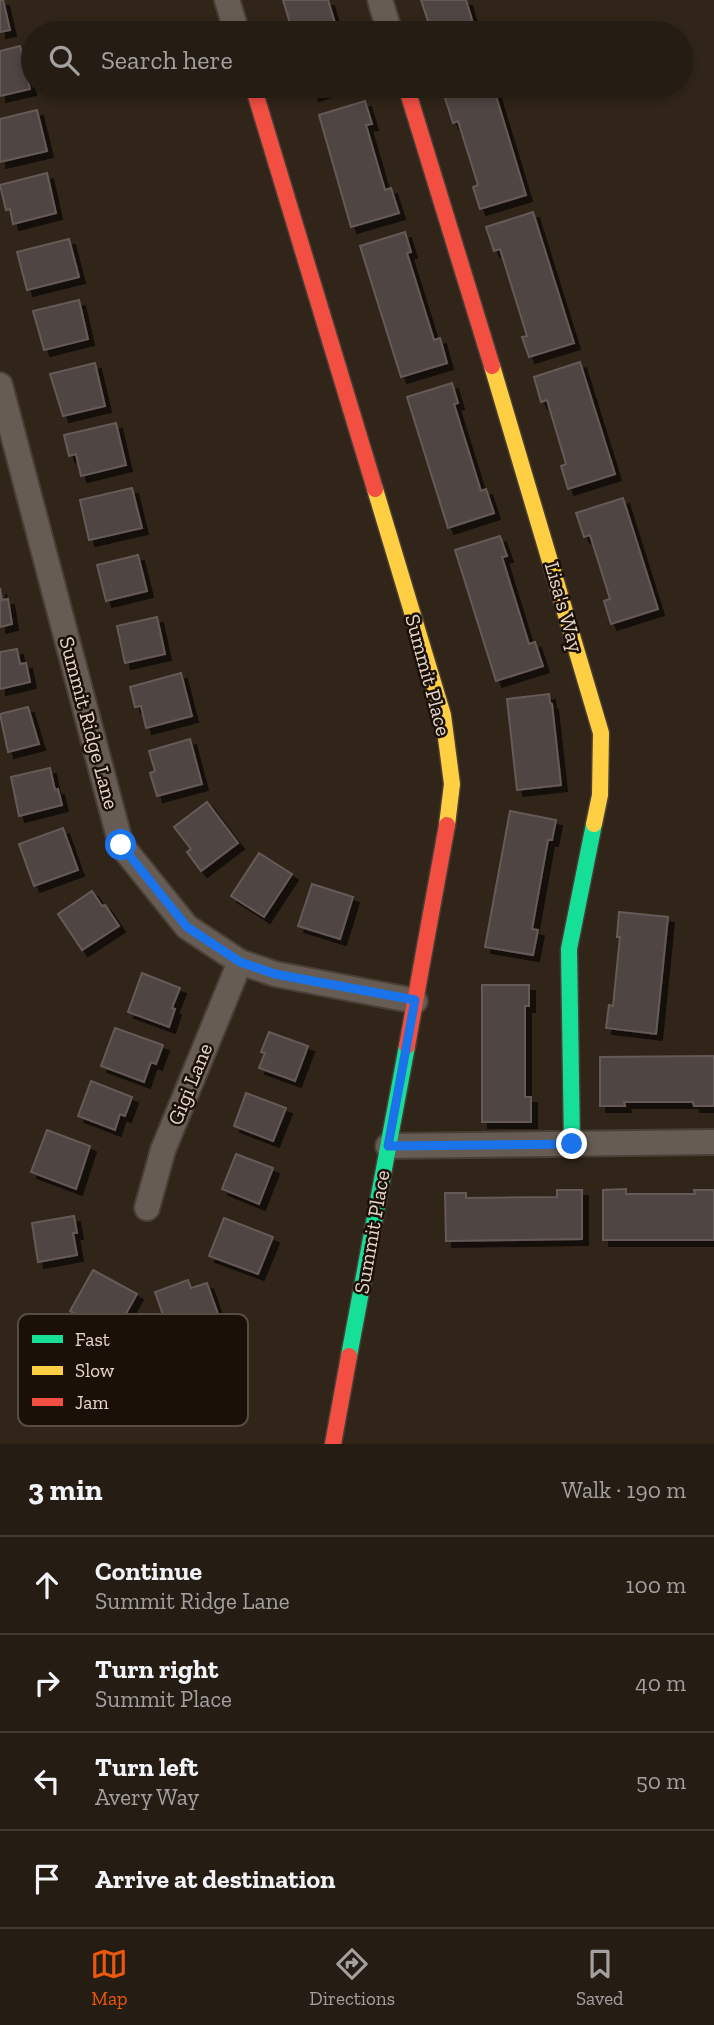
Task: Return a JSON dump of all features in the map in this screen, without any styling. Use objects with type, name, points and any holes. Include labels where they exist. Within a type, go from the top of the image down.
[{"type":"street","points":[[227,0],[233,21]]},
{"type":"street","points":[[380,0],[386,21]]},
{"type":"street","name":"Summit Place","points":[[257,98],[443,715],[452,784],[444,849],[333,1444]]},
{"type":"street","name":"Lisa's Way","points":[[410,98],[601,733],[600,795],[569,949],[572,1144]]},
{"type":"street","name":"Summit Ridge Lane","points":[[0,385],[121,845],[187,927],[240,962],[275,974],[415,1000]]},
{"type":"street","name":"Gigi Lane","points":[[147,1208],[163,1150],[240,962]]},
{"type":"street","points":[[388,1146],[714,1142]]},
{"type":"building","points":[[0,0],[3,0],[10,30],[0,32]]},
{"type":"building","points":[[283,0],[328,0],[334,21],[289,21]]},
{"type":"building","points":[[421,0],[466,0],[472,21],[428,21]]},
{"type":"building","points":[[20,46],[21,91],[0,96],[0,51]]},
{"type":"building","points":[[445,98],[497,98],[526,195],[480,209],[473,187],[478,185],[458,121],[453,123]]},
{"type":"building","points":[[365,101],[372,124],[366,125],[385,190],[391,188],[399,213],[351,227],[319,115]]},
{"type":"building","points":[[37,110],[47,151],[0,162],[0,119]]},
{"type":"building","points":[[47,173],[56,213],[13,224],[10,209],[6,210],[0,185]]},
{"type":"building","points":[[533,212],[574,343],[529,357],[522,337],[527,336],[500,249],[494,251],[486,227]]},
{"type":"building","points":[[405,232],[411,252],[407,253],[434,340],[440,338],[447,363],[401,377],[360,246]]},
{"type":"building","points":[[69,239],[79,277],[27,290],[17,252]]},
{"type":"building","points":[[79,300],[88,339],[44,350],[33,311]]},
{"type":"building","points":[[580,362],[615,474],[568,489],[561,466],[566,464],[547,400],[541,402],[534,377]]},
{"type":"building","points":[[95,363],[105,406],[63,416],[50,374]]},
{"type":"building","points":[[452,383],[458,403],[454,404],[481,491],[486,489],[494,513],[448,528],[407,397]]},
{"type":"building","points":[[116,423],[126,465],[81,476],[76,454],[69,456],[64,435]]},
{"type":"building","points":[[132,488],[142,528],[89,540],[80,500]]},
{"type":"building","points":[[623,498],[658,609],[611,624],[604,601],[610,599],[590,535],[584,537],[576,513]]},
{"type":"building","points":[[500,536],[507,556],[502,557],[529,644],[535,642],[543,666],[496,681],[455,550]]},
{"type":"building","points":[[138,555],[147,591],[106,601],[97,565]]},
{"type":"building","points":[[0,588],[2,600],[8,599],[12,624],[0,627]]},
{"type":"building","points":[[157,617],[165,654],[125,663],[117,626]]},
{"type":"building","points":[[17,649],[20,664],[26,663],[30,682],[0,689],[0,652]]},
{"type":"building","points":[[181,673],[192,716],[146,728],[141,706],[135,707],[130,687]]},
{"type":"building","points":[[549,694],[561,785],[517,790],[507,699]]},
{"type":"building","points":[[28,707],[39,744],[8,752],[0,714]]},
{"type":"building","points":[[190,739],[202,784],[157,796],[150,773],[155,771],[149,751]]},
{"type":"building","points":[[50,768],[62,805],[19,816],[11,777]]},
{"type":"building","points":[[207,802],[238,843],[201,871],[187,852],[191,849],[174,827]]},
{"type":"building","points":[[510,811],[556,820],[552,840],[548,840],[532,929],[538,930],[533,955],[485,947]]},
{"type":"building","points":[[63,828],[78,870],[34,886],[19,844]]},
{"type":"building","points":[[259,853],[292,874],[264,917],[231,896]]},
{"type":"building","points":[[312,884],[353,897],[340,939],[298,926]]},
{"type":"building","points":[[92,891],[119,926],[82,950],[58,914]]},
{"type":"building","points":[[619,912],[668,917],[656,1034],[606,1028],[609,1005],[613,1006],[620,937],[617,937]]},
{"type":"building","points":[[142,973],[180,988],[172,1008],[175,1009],[169,1027],[128,1012]]},
{"type":"building","points":[[482,985],[529,985],[529,1006],[525,1006],[525,1097],[531,1097],[531,1122],[482,1122]]},
{"type":"building","points":[[115,1028],[163,1045],[156,1064],[151,1062],[144,1082],[101,1066]]},
{"type":"building","points":[[269,1032],[308,1046],[295,1081],[259,1068],[265,1053],[261,1052]]},
{"type":"building","points":[[714,1056],[714,1106],[694,1106],[693,1102],[624,1102],[625,1106],[600,1106],[600,1057]]},
{"type":"building","points":[[91,1081],[132,1097],[125,1116],[120,1114],[115,1130],[78,1116]]},
{"type":"building","points":[[246,1093],[286,1108],[273,1141],[234,1126]]},
{"type":"building","points":[[47,1130],[90,1146],[76,1189],[31,1172]]},
{"type":"building","points":[[236,1154],[273,1168],[259,1204],[222,1189]]},
{"type":"building","points":[[626,1189],[626,1194],[695,1194],[694,1190],[714,1190],[714,1240],[603,1240],[603,1190]]},
{"type":"building","points":[[557,1190],[582,1190],[582,1239],[446,1241],[445,1193],[466,1193],[466,1198],[557,1197]]},
{"type":"building","points":[[74,1216],[77,1233],[73,1233],[77,1255],[38,1262],[32,1223]]},
{"type":"building","points":[[224,1218],[273,1237],[258,1274],[209,1256]]},
{"type":"building","points":[[93,1270],[137,1294],[126,1314],[76,1314],[70,1311]]},
{"type":"building","points":[[188,1280],[191,1288],[207,1283],[218,1314],[163,1314],[155,1292]]},
{"type":"traffic: fast","points":[[572,1144],[569,949],[594,824]]},
{"type":"traffic: fast","points":[[349,1356],[407,1046]]},
{"type":"traffic: slow","points":[[492,366],[601,733],[600,795],[594,824]]},
{"type":"traffic: slow","points":[[375,489],[443,715],[452,784],[447,825]]},
{"type":"traffic: jam","points":[[257,98],[375,489]]},
{"type":"traffic: jam","points":[[410,98],[492,366]]},
{"type":"traffic: jam","points":[[407,1046],[447,825]]},
{"type":"traffic: jam","points":[[333,1444],[349,1356]]},
{"type":"route","points":[[121,845],[187,927],[240,962],[275,974],[415,1000],[388,1146],[572,1144]]}]
